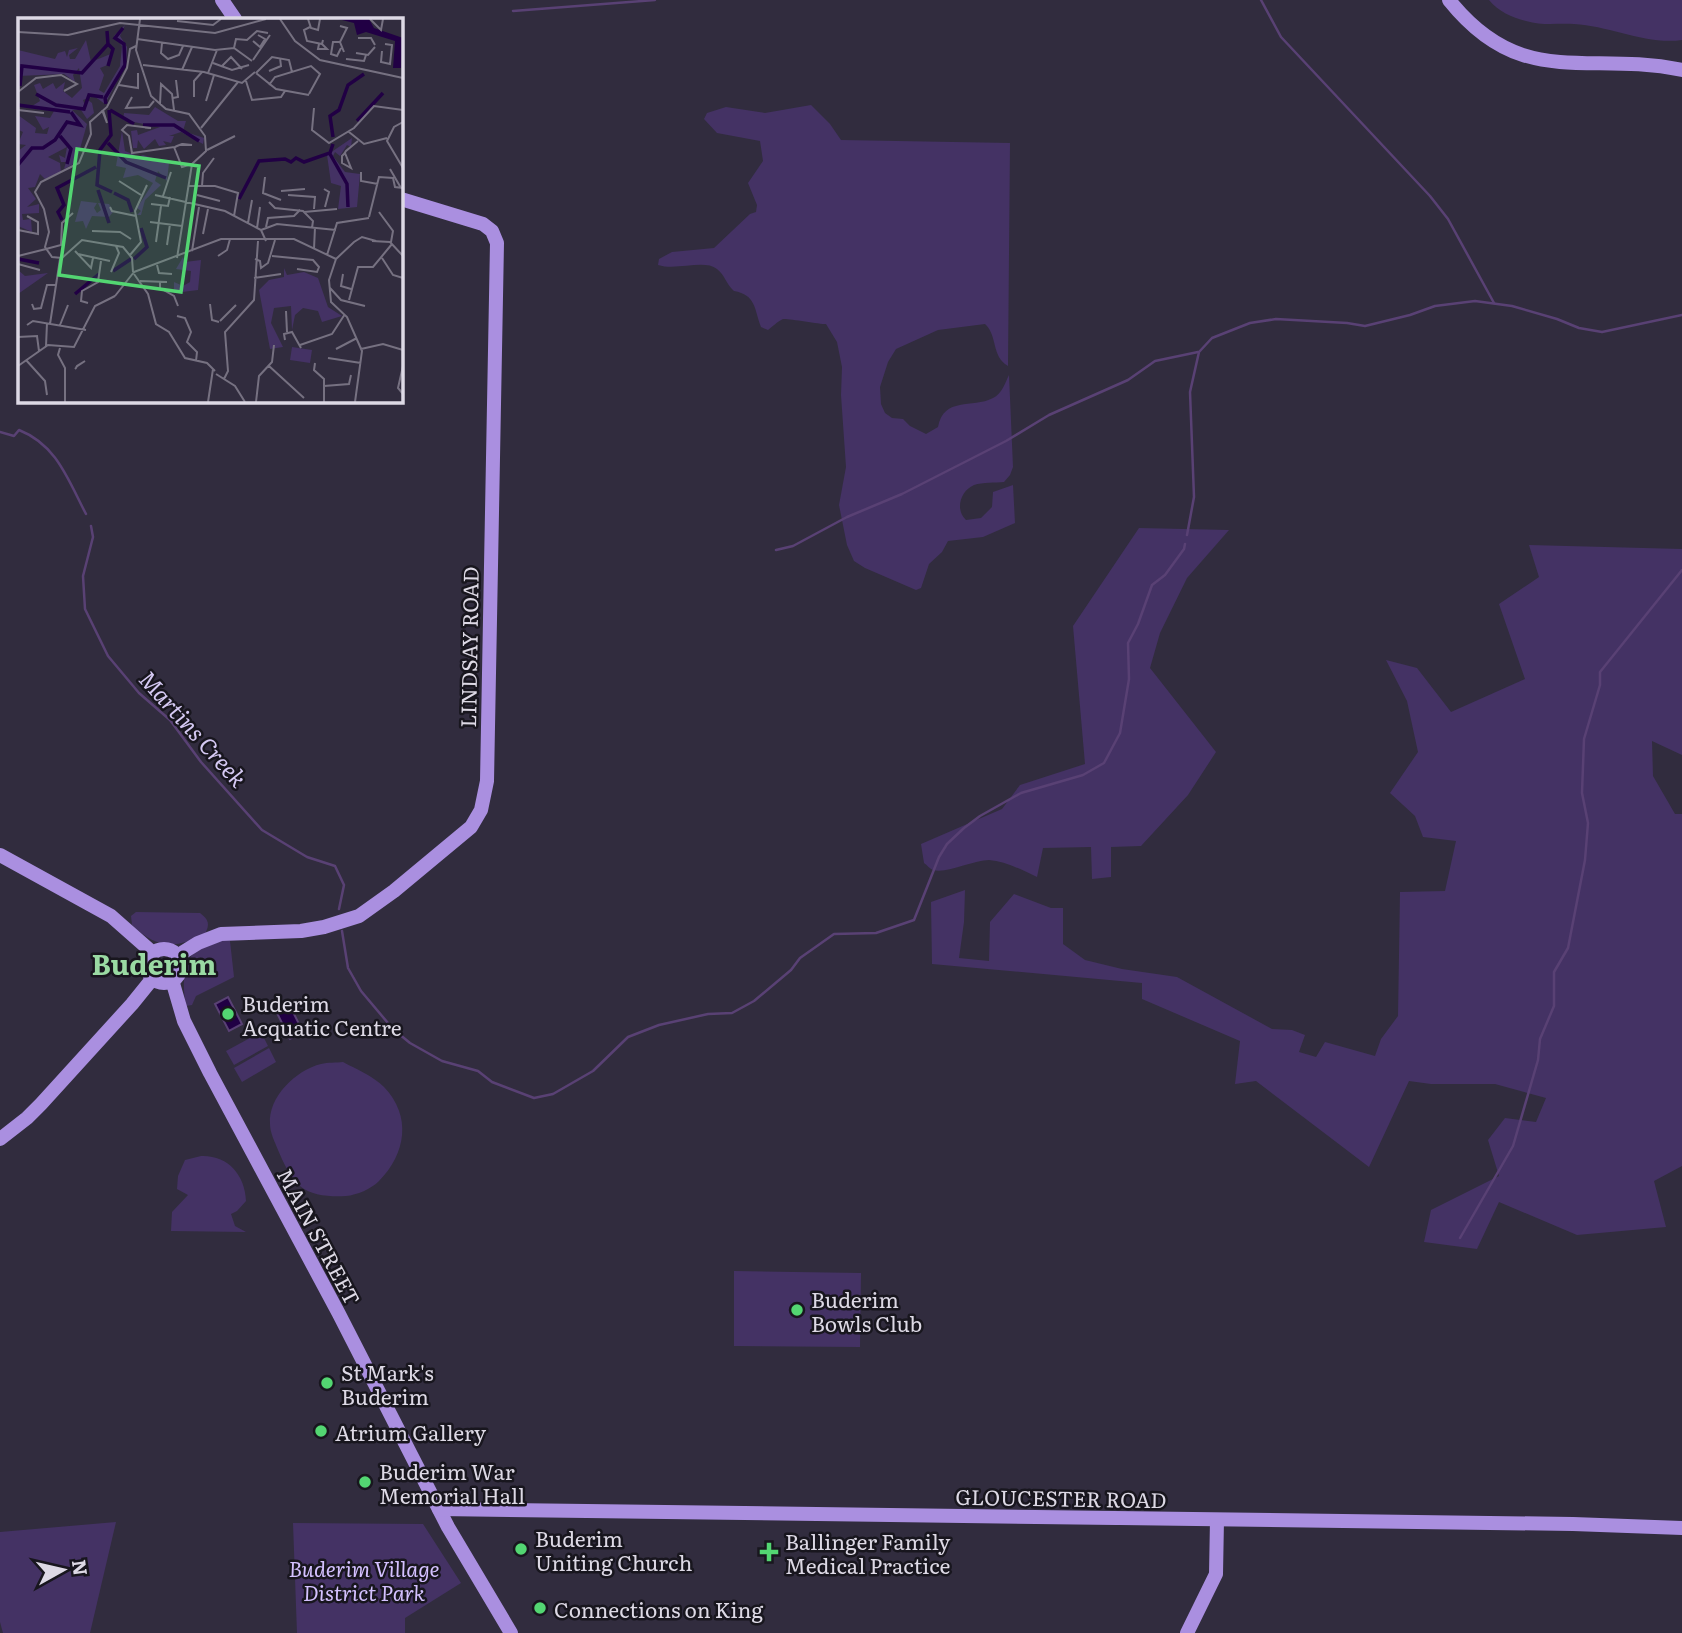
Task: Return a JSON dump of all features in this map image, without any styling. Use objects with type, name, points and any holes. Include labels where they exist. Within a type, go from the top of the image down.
[{"type":"main road","points":[[222,0],[234,18]]},
{"type":"main road","points":[[1449,0],[1463,17],[1488,39],[1527,57],[1587,64],[1636,63],[1682,70]]},
{"type":"main road","name":"LINDSAY ROAD","points":[[177,956],[220,934],[301,931],[324,928],[359,916],[457,841],[474,823],[481,810],[486,781],[497,243],[492,231],[483,224],[402,199]]},
{"type":"main road","points":[[0,855],[111,916],[153,953]]},
{"type":"main road","points":[[164,949],[173,951],[177,956],[180,971],[172,981],[164,982],[153,978],[147,967],[153,953],[164,949]]},
{"type":"main road","points":[[0,1139],[41,1104],[153,978]]},
{"type":"main road","name":"MAIN STREET","points":[[172,981],[184,1021],[210,1073],[339,1314],[439,1509],[511,1633]]},
{"type":"main road","name":"GLOUCESTER ROAD","points":[[439,1509],[1682,1528]]},
{"type":"main road","points":[[1187,1633],[1216,1574],[1217,1520]]},
{"type":"green space","points":[[1489,0],[1682,0],[1682,40],[1642,38],[1588,25],[1532,23],[1515,18]]},
{"type":"green space","points":[[811,105],[841,140],[1010,143],[1008,366],[999,357],[992,334],[985,324],[938,330],[896,349],[888,362],[880,387],[881,404],[885,413],[892,418],[903,419],[926,434],[938,427],[941,417],[953,407],[985,401],[999,394],[1009,375],[1013,467],[1004,482],[981,483],[969,488],[962,496],[960,506],[966,520],[981,518],[992,507],[993,492],[1013,485],[1015,523],[983,537],[948,541],[942,552],[929,564],[921,588],[916,590],[854,561],[847,545],[839,505],[846,467],[841,395],[842,367],[837,342],[826,324],[783,319],[768,330],[761,327],[750,299],[734,291],[722,274],[712,266],[658,265],[659,259],[672,252],[714,248],[750,214],[756,212],[757,205],[748,183],[763,161],[760,141],[717,133],[704,119],[707,113],[726,107],[765,113]]},
{"type":"green space","points":[[1139,528],[1229,530],[1187,578],[1160,633],[1150,668],[1216,752],[1188,795],[1141,846],[1111,847],[1111,877],[1092,879],[1091,847],[1043,848],[1037,877],[1007,864],[989,860],[939,871],[932,869],[924,863],[921,844],[1002,809],[1020,785],[1085,764],[1073,626]]},
{"type":"green space","points":[[1529,545],[1682,549],[1682,755],[1652,741],[1653,776],[1675,814],[1682,814],[1682,1166],[1654,1181],[1666,1227],[1577,1235],[1499,1202],[1477,1249],[1424,1242],[1431,1210],[1499,1176],[1488,1140],[1505,1118],[1536,1122],[1546,1098],[1495,1084],[1431,1084],[1409,1081],[1369,1167],[1256,1081],[1235,1084],[1240,1041],[1142,999],[1142,983],[932,964],[931,902],[965,890],[959,958],[989,961],[990,922],[1014,894],[1051,908],[1063,908],[1063,944],[1085,960],[1122,969],[1177,977],[1272,1029],[1292,1030],[1305,1035],[1299,1052],[1316,1057],[1325,1042],[1375,1056],[1381,1039],[1398,1016],[1400,892],[1445,891],[1456,841],[1423,837],[1415,816],[1390,793],[1418,752],[1407,701],[1386,660],[1417,668],[1451,712],[1525,679],[1499,604],[1539,577]]},
{"type":"green space","points":[[136,912],[200,913],[207,920],[208,927],[205,934],[194,939],[167,944],[150,939],[132,925],[131,916]]},
{"type":"green space","points":[[219,941],[230,941],[234,977],[196,996],[192,1005],[186,1006],[184,984],[188,961],[197,951]]},
{"type":"green space","points":[[261,1032],[268,1046],[234,1065],[226,1051]]},
{"type":"green space","points":[[269,1048],[276,1062],[242,1082],[234,1068]]},
{"type":"green space","points":[[343,1062],[370,1076],[393,1098],[402,1122],[402,1135],[395,1159],[376,1184],[350,1195],[322,1195],[305,1189],[290,1174],[272,1134],[271,1114],[285,1086],[302,1072],[321,1064]]},
{"type":"green space","points":[[201,1156],[227,1163],[238,1175],[246,1201],[231,1214],[235,1226],[246,1232],[171,1231],[172,1212],[188,1195],[177,1189],[178,1176],[185,1160]]},
{"type":"green space","name":"Buderim Bowls Club","points":[[734,1271],[861,1273],[860,1347],[734,1346]]},
{"type":"green space","points":[[116,1522],[90,1633],[3,1633],[0,1622],[0,1532]]},
{"type":"green space","name":"Buderim Village District Park","points":[[293,1523],[423,1524],[461,1583],[405,1618],[405,1633],[297,1633]]},
{"type":"shaded area","name":"Buderim Acquatic Centre","points":[[228,997],[242,1024],[229,1031],[215,1004]]},
{"type":"shaded area","points":[[289,1004],[303,1032],[290,1039],[276,1011]]},
{"type":"waterway","points":[[513,11],[655,0]]},
{"type":"waterway","points":[[1261,0],[1281,37],[1430,196],[1448,219],[1494,303]]},
{"type":"waterway","name":"Martins Creek","points":[[1187,535],[1194,497],[1190,392],[1199,352],[1212,338],[1250,323],[1276,319],[1365,326],[1435,306],[1475,301],[1512,306],[1579,328],[1602,332],[1682,315]]},
{"type":"waterway","points":[[776,550],[793,546],[847,517],[902,494],[1006,441],[1049,415],[1128,380],[1155,361],[1198,352]]},
{"type":"waterway","name":"Martins Creek","points":[[0,432],[14,436],[19,430],[43,445],[67,476],[86,514]]},
{"type":"waterway","name":"Martins Creek","points":[[91,526],[93,537],[83,576],[85,609],[108,656],[139,693],[170,720],[201,762],[262,830],[307,857],[335,866],[344,885],[339,909]]},
{"type":"waterway","name":"Martins Creek","points":[[342,931],[348,968],[361,991],[393,1029],[410,1043],[442,1061],[478,1071],[492,1082],[534,1098],[553,1094],[593,1071],[628,1037],[659,1025],[708,1014],[732,1013],[754,1001],[791,970],[800,958],[834,934],[876,933],[914,920],[939,857],[947,844],[980,816],[1021,793],[1083,775],[1104,763],[1120,733],[1129,679],[1128,643],[1152,585],[1165,575],[1185,544]]},
{"type":"waterway","points":[[1460,1238],[1513,1146],[1538,1060],[1540,1039],[1554,1006],[1554,972],[1568,948],[1585,860],[1588,823],[1582,793],[1584,739],[1600,685],[1600,672],[1682,570]]},
{"type":"place","name":"Buderim Acquatic Centre","points":[[228,1014]]},
{"type":"place","name":"Buderim Bowls Club","points":[[797,1310]]},
{"type":"place","name":"St Mark's Buderim","points":[[327,1383]]},
{"type":"place","name":"Atrium Gallery","points":[[321,1431]]},
{"type":"place","name":"Buderim War Memorial Hall","points":[[365,1482]]},
{"type":"place","name":"Buderim Uniting Church","points":[[521,1549]]},
{"type":"place","name":"Ballinger Family Medical Practice","points":[[769,1552]]},
{"type":"place","name":"Connections on King","points":[[540,1608]]},
{"type":"district","name":"Buderim","points":[[154,963]]}]
